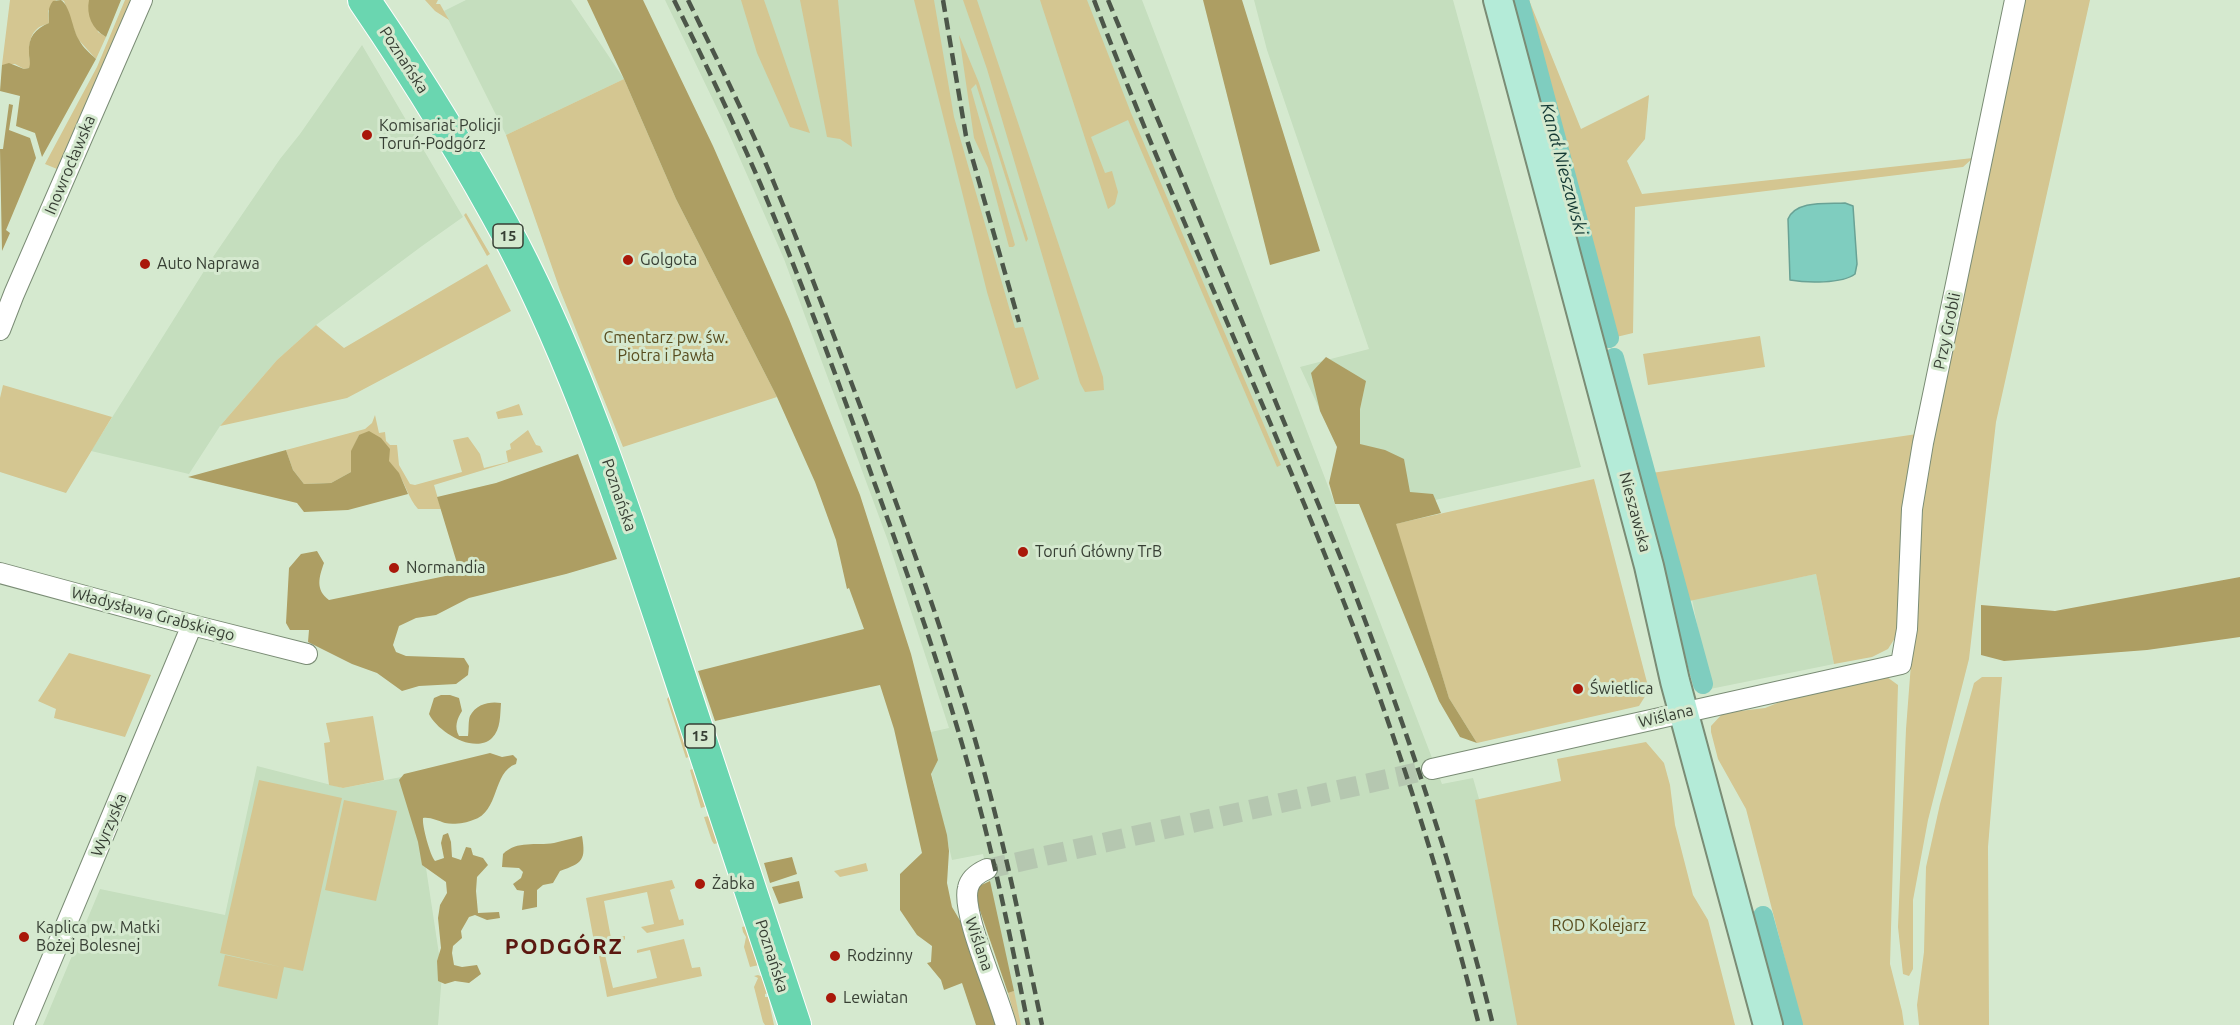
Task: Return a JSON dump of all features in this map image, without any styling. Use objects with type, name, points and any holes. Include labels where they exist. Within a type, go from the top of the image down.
[{"type":"main road","name":"Poznańska","points":[[364,0],[451,133],[513,246],[603,447],[795,1025]]},
{"type":"main road","name":"Nieszawska","points":[[1498,0],[1650,566],[1684,712],[1768,1025]]},
{"type":"street","name":"Inowrocławska","points":[[0,330],[142,0]]},
{"type":"street","name":"Przy Grobli","points":[[1901,664],[1907,629],[1912,509],[1923,443],[2015,0]]},
{"type":"street","name":"Władysława Grabskiego","points":[[0,573],[307,654]]},
{"type":"street","name":"Wyrzyska","points":[[24,1025],[192,625]]},
{"type":"street","name":"Wiślana","points":[[1432,770],[1901,664]]},
{"type":"street","name":"Wiślana","points":[[987,869],[970,881],[966,903],[1006,1025]]},
{"type":"shaded area","points":[[61,0],[67,8],[81,43],[96,59],[42,157],[35,133],[16,126],[20,96],[0,91],[2,65],[9,63],[24,69],[29,68],[31,38],[36,31],[49,23],[49,9],[53,1]]},
{"type":"shaded area","points":[[89,0],[121,0],[106,37],[91,21],[88,11]]},
{"type":"shaded area","points":[[466,0],[571,0],[624,79],[506,135],[444,11]]},
{"type":"shaded area","points":[[587,0],[643,0],[713,146],[789,319],[860,495],[911,654],[938,760],[931,774],[947,835],[949,851],[947,883],[952,907],[968,934],[997,1025],[976,1025],[962,983],[944,990],[941,980],[927,963],[931,962],[932,946],[917,935],[900,910],[900,874],[922,853],[894,729],[880,685],[715,721],[698,671],[864,629],[849,588],[847,589],[836,540],[815,482],[777,397],[676,199]]},
{"type":"shaded area","points":[[665,0],[1142,0],[1442,784],[1473,778],[1544,1025],[1021,1025],[983,854],[952,860],[922,734],[949,728],[888,541],[784,259],[726,127]]},
{"type":"shaded area","points":[[1203,0],[1242,0],[1320,251],[1270,265]]},
{"type":"shaded area","points":[[1254,0],[1453,0],[1581,467],[1369,515],[1300,367],[1369,349],[1267,50]]},
{"type":"shaded area","points":[[362,45],[463,217],[316,325],[277,360],[220,426],[189,474],[91,451],[211,260]]},
{"type":"shaded area","points":[[9,104],[13,105],[9,130],[30,138],[36,158],[6,230],[10,233],[2,251],[0,149],[3,149]]},
{"type":"shaded area","points":[[1326,357],[1366,381],[1360,409],[1360,444],[1385,450],[1404,459],[1410,492],[1433,494],[1441,513],[1396,524],[1449,698],[1477,743],[1460,737],[1439,701],[1359,504],[1335,504],[1329,483],[1337,447],[1320,411],[1311,373]]},
{"type":"shaded area","points":[[369,431],[381,438],[390,449],[389,461],[399,473],[408,494],[348,510],[304,512],[297,503],[188,477],[286,450],[293,470],[304,484],[331,483],[351,472],[351,451],[359,435]]},
{"type":"shaded area","points":[[578,454],[617,559],[469,598],[436,615],[416,618],[399,626],[393,645],[396,652],[406,656],[464,658],[469,666],[468,675],[456,684],[419,686],[402,691],[377,673],[352,664],[308,642],[309,630],[290,630],[286,623],[289,568],[301,554],[317,551],[324,563],[320,588],[329,600],[460,573],[437,497],[496,483]]},
{"type":"shaded area","points":[[1816,574],[1834,664],[1710,689],[1692,599]]},
{"type":"shaded area","points":[[2240,577],[2240,637],[2147,650],[2004,661],[1981,655],[1981,605],[2055,611]]},
{"type":"shaded area","points":[[441,695],[459,698],[462,711],[457,723],[459,736],[468,736],[469,718],[476,709],[492,702],[501,703],[500,722],[492,738],[484,743],[476,744],[448,734],[433,721],[429,714],[434,698]]},
{"type":"shaded area","points":[[490,753],[502,757],[513,755],[517,759],[516,764],[508,768],[503,775],[488,809],[482,816],[456,824],[423,818],[427,840],[435,861],[444,858],[441,843],[443,835],[448,833],[452,857],[461,860],[466,847],[471,848],[473,855],[483,858],[488,865],[477,877],[478,913],[499,912],[500,918],[487,920],[475,915],[469,917],[461,931],[462,938],[453,946],[454,965],[462,967],[477,965],[481,974],[469,983],[455,981],[445,984],[438,981],[437,961],[441,948],[438,918],[440,905],[447,893],[446,882],[422,865],[418,842],[399,780],[404,774]]},
{"type":"shaded area","points":[[257,766],[343,788],[412,775],[442,974],[438,1025],[43,1025],[100,889],[225,915]]},
{"type":"shaded area","points":[[582,836],[583,856],[581,860],[574,866],[560,871],[553,883],[543,885],[537,890],[537,907],[522,910],[524,891],[517,890],[513,884],[521,878],[523,872],[519,868],[502,867],[503,854],[521,845],[554,843]]},
{"type":"shaded area","points":[[792,857],[797,874],[770,883],[764,863]]},
{"type":"shaded area","points":[[799,881],[803,898],[779,904],[772,887]]},
{"type":"shaded area","points":[[990,881],[1014,991],[1008,993],[976,899],[977,887]]},
{"type":"green space","points":[[10,0],[56,0],[48,11],[49,23],[37,29],[31,37],[29,51],[31,65],[29,68],[24,69],[15,64],[2,65]]},
{"type":"green space","points":[[61,0],[89,0],[98,32],[106,37],[96,59],[77,38],[64,1]]},
{"type":"green space","points":[[125,0],[131,0],[57,169],[45,164],[97,67]]},
{"type":"green space","points":[[425,0],[438,0],[436,4],[440,4],[449,20],[435,11]]},
{"type":"green space","points":[[741,0],[764,0],[810,133],[790,127],[757,53]]},
{"type":"green space","points":[[800,0],[838,0],[852,147],[840,139],[827,137]]},
{"type":"green space","points":[[914,0],[934,0],[954,117],[1015,328],[1023,327],[1039,379],[1016,389],[987,292]]},
{"type":"green space","points":[[963,0],[977,0],[1103,377],[1104,390],[1085,392],[1080,383],[987,69]]},
{"type":"green space","points":[[1040,0],[1087,0],[1131,113],[1281,465],[1277,467],[1128,120],[1091,137],[1105,173],[1112,171],[1118,192],[1115,204],[1108,209]]},
{"type":"green space","points":[[1508,0],[1529,0],[1581,129],[1649,95],[1645,139],[1627,161],[1642,194],[1973,158],[1963,167],[1635,207],[1633,333],[1600,339]]},
{"type":"green space","points":[[2025,0],[2090,0],[1996,422],[1969,659],[1928,820],[1913,900],[1913,969],[1909,976],[1903,974],[1898,927],[1906,729],[1924,494],[1951,341]]},
{"type":"green space","points":[[959,35],[979,83],[1028,239],[1026,242],[976,84],[971,89],[1015,245],[1013,247],[1009,247],[988,168],[974,138]]},
{"type":"green space","name":"Cmentarz pw. św. Piotra i Pawła","points":[[624,79],[676,199],[777,397],[623,447],[560,290],[506,135]]},
{"type":"green space","points":[[466,213],[490,254],[487,256],[464,215]]},
{"type":"green space","points":[[487,264],[511,311],[347,398],[220,426],[277,360],[316,325],[344,348]]},
{"type":"green space","points":[[1760,336],[1765,367],[1648,385],[1643,354]]},
{"type":"green space","points":[[3,385],[112,417],[66,493],[0,472],[0,398]]},
{"type":"green space","points":[[519,404],[523,415],[498,419],[496,412]]},
{"type":"green space","points":[[375,415],[379,433],[385,432],[386,441],[390,445],[397,445],[399,465],[410,484],[415,485],[462,472],[453,440],[468,437],[480,454],[484,468],[508,462],[506,451],[511,449],[510,444],[528,430],[536,445],[540,446],[543,452],[434,485],[441,509],[418,509],[393,467],[359,435],[352,451],[351,472],[331,483],[304,484],[293,470],[286,450],[365,429],[372,423]]},
{"type":"green space","points":[[1917,434],[1898,579],[1901,609],[1900,630],[1888,649],[1872,657],[1834,664],[1816,574],[1680,603],[1645,474]]},
{"type":"green space","points":[[1594,479],[1649,690],[1639,706],[1477,743],[1449,698],[1395,524]]},
{"type":"green space","points":[[69,653],[151,675],[125,737],[54,718],[56,709],[38,701]]},
{"type":"green space","points":[[1887,677],[1898,685],[1890,964],[1904,1025],[1802,1025],[1746,809],[1718,759],[1711,726],[1723,713],[1765,708],[1802,693]]},
{"type":"green space","points":[[1982,677],[2002,677],[1988,847],[1989,1025],[1919,1025],[1917,1005],[1924,952],[1926,867],[1940,804],[1974,683]]},
{"type":"green space","points":[[671,694],[691,756],[686,758],[667,699]]},
{"type":"green space","points":[[373,716],[384,780],[343,788],[329,785],[324,743],[330,742],[326,723]]},
{"type":"green space","name":"ROD Kolejarz","points":[[1646,742],[1664,763],[1670,785],[1675,825],[1693,895],[1708,920],[1735,1025],[1517,1025],[1475,800],[1561,781],[1557,759]]},
{"type":"green space","points":[[695,768],[707,806],[701,808],[690,770]]},
{"type":"green space","points":[[259,780],[342,798],[303,971],[284,967],[277,999],[218,986],[225,955],[281,967],[220,953]]},
{"type":"green space","points":[[344,800],[397,811],[376,901],[325,890]]},
{"type":"green space","points":[[704,817],[713,817],[721,839],[718,843],[714,844],[712,841]]},
{"type":"green space","points":[[866,863],[868,871],[840,877],[834,871]]},
{"type":"green space","points":[[672,880],[675,888],[670,890],[679,920],[683,919],[684,925],[647,933],[641,927],[654,924],[647,892],[604,901],[611,938],[625,936],[625,939],[622,942],[595,947],[586,898]]},
{"type":"green space","points":[[746,926],[759,965],[750,967],[744,947],[746,937],[742,927]]},
{"type":"green space","points":[[684,939],[692,968],[700,967],[702,976],[607,997],[599,956],[605,955],[613,988],[657,978],[650,950],[637,953],[637,950]]},
{"type":"green space","points":[[754,976],[763,977],[768,993],[765,997],[768,997],[774,1025],[765,1025],[763,1022],[754,987],[758,978]]},
{"type":"green space","points":[[1014,991],[1021,1025],[1017,1025],[1008,993]]},
{"type":"water","points":[[1845,203],[1853,206],[1857,264],[1855,274],[1833,281],[1790,280],[1788,219],[1792,213],[1813,204]]},
{"type":"waterway","name":"Kanał Nieszawski","points":[[1519,0],[1609,338]]},
{"type":"waterway","name":"Kanał Nieszawski","points":[[1614,358],[1703,684]]},
{"type":"waterway","name":"Kanał Nieszawski","points":[[1763,916],[1793,1025]]},
{"type":"tunnel","points":[[987,869],[1432,769]]},
{"type":"railway","points":[[674,0],[760,183],[790,256],[916,599],[978,801],[999,885],[1028,1025]]},
{"type":"railway","points":[[688,0],[745,117],[786,212],[902,519],[933,608],[986,778],[1012,883],[1042,1025]]},
{"type":"railway","points":[[943,0],[966,136],[1019,322]]},
{"type":"railway","points":[[1094,0],[1152,145],[1304,503],[1355,630],[1414,797],[1479,1025]]},
{"type":"railway","points":[[1108,0],[1347,573],[1427,797],[1462,910],[1493,1025]]},
{"type":"place","name":"Komisariat Policji Toruń-Podgórz","points":[[367,135]]},
{"type":"place","name":"Golgota","points":[[628,260]]},
{"type":"place","name":"Auto Naprawa","points":[[145,264]]},
{"type":"place","name":"Toruń Główny TrB","points":[[1023,552]]},
{"type":"place","name":"Normandia","points":[[394,568]]},
{"type":"place","name":"Świetlica","points":[[1578,689]]},
{"type":"place","name":"Żabka","points":[[700,884]]},
{"type":"place","name":"Kaplica pw. Matki Bożej Bolesnej","points":[[24,937]]},
{"type":"place","name":"Rodzinny","points":[[835,956]]},
{"type":"place","name":"Lewiatan","points":[[831,998]]},
{"type":"district","name":"PODGÓRZ","points":[[564,947]]}]
